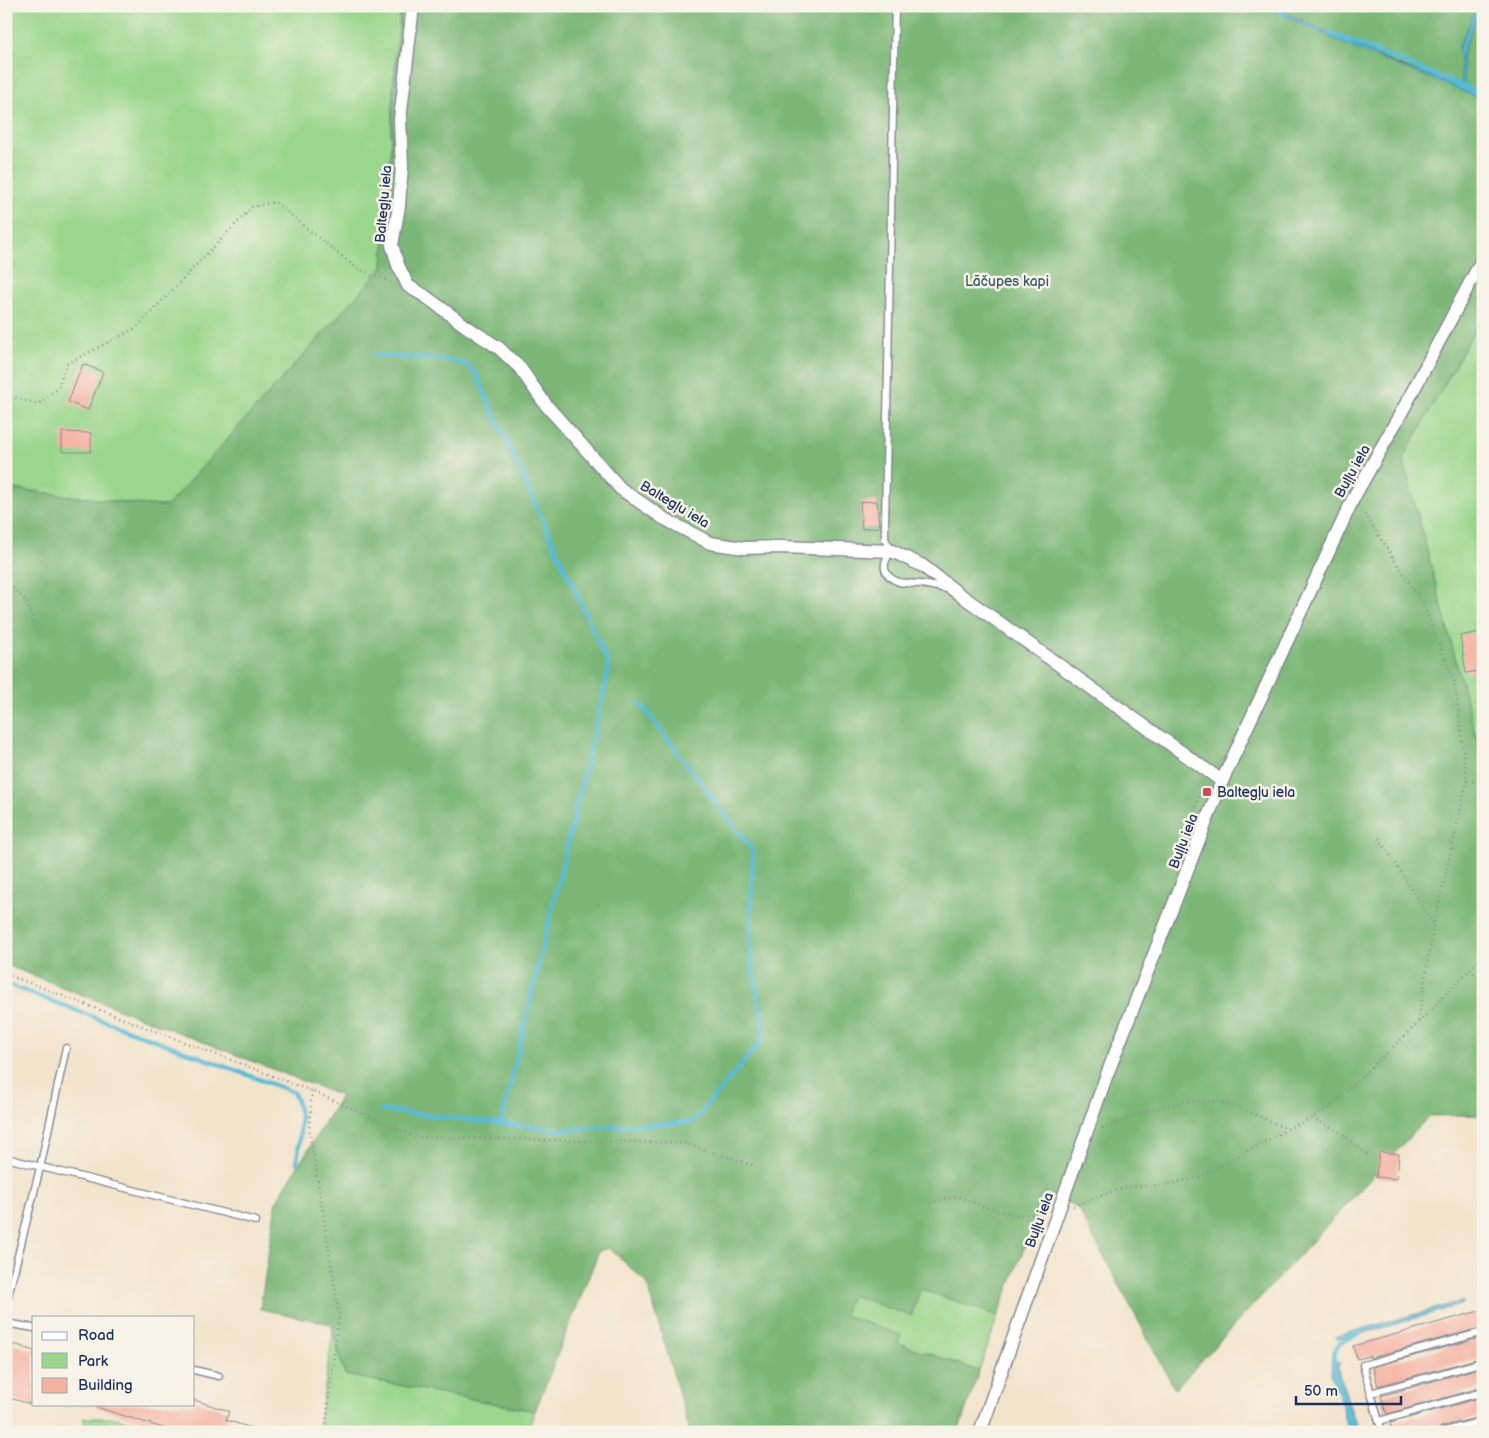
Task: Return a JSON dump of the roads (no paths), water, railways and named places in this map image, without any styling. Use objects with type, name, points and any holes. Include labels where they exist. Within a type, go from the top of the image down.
[{"type":"street","name":"Baltegļu iela","points":[[413,6],[400,120],[402,166],[399,206],[392,245],[408,286],[499,348],[520,368],[546,405],[621,489],[664,518],[710,543],[744,548],[780,547],[892,551],[923,566],[1222,781]]},
{"type":"street","name":"Buļļu iela","points":[[980,1432],[1106,1076],[1222,781],[1354,497],[1406,404],[1483,258]]},
{"type":"lane","points":[[895,6],[885,523],[885,539],[892,551],[886,559],[884,567],[887,574],[899,582],[928,585],[956,591]]},
{"type":"lane","points":[[6,1304],[40,1168],[66,1048]]},
{"type":"lane","points":[[6,1158],[256,1221]]},
{"type":"lane","points":[[6,1323],[32,1328]]},
{"type":"lane","points":[[1382,1432],[1363,1364],[1483,1332]]},
{"type":"lane","points":[[1371,1393],[1483,1362]]},
{"type":"lane","points":[[195,1370],[219,1376]]},
{"type":"lane","points":[[1379,1421],[1483,1392]]},
{"type":"lane","points":[[1442,1432],[1483,1420]]},
{"type":"water","points":[[1265,6],[1271,6],[1398,65],[1462,86],[1459,47],[1477,6],[1481,6],[1464,47],[1462,58],[1465,88],[1483,95],[1483,99],[1355,49]]},
{"type":"water","points":[[1463,1301],[1463,1304],[1372,1331],[1336,1339],[1336,1336]]},
{"type":"water","points":[[1332,1357],[1340,1362],[1338,1370],[1360,1432],[1350,1432],[1344,1418],[1340,1398],[1331,1375]]},
{"type":"waterway","points":[[1277,6],[1282,14]]},
{"type":"waterway","points":[[1331,33],[1483,94]]},
{"type":"waterway","points":[[374,355],[451,360],[467,365],[476,374],[608,663],[608,673],[501,1124]]},
{"type":"waterway","points":[[381,1110],[560,1130],[693,1122],[760,1043],[763,1025],[750,953],[753,851],[640,703]]},
{"type":"waterway","points":[[6,984],[293,1092],[297,1100],[300,1118],[297,1163]]},
{"type":"waterway","points":[[1334,1362],[1333,1353],[1340,1343],[1361,1332]]},
{"type":"place","name":"Baltegļu iela","points":[[1207,792]]},
{"type":"park label","name":"Lāčupes kapi","points":[[1007,281]]}]
